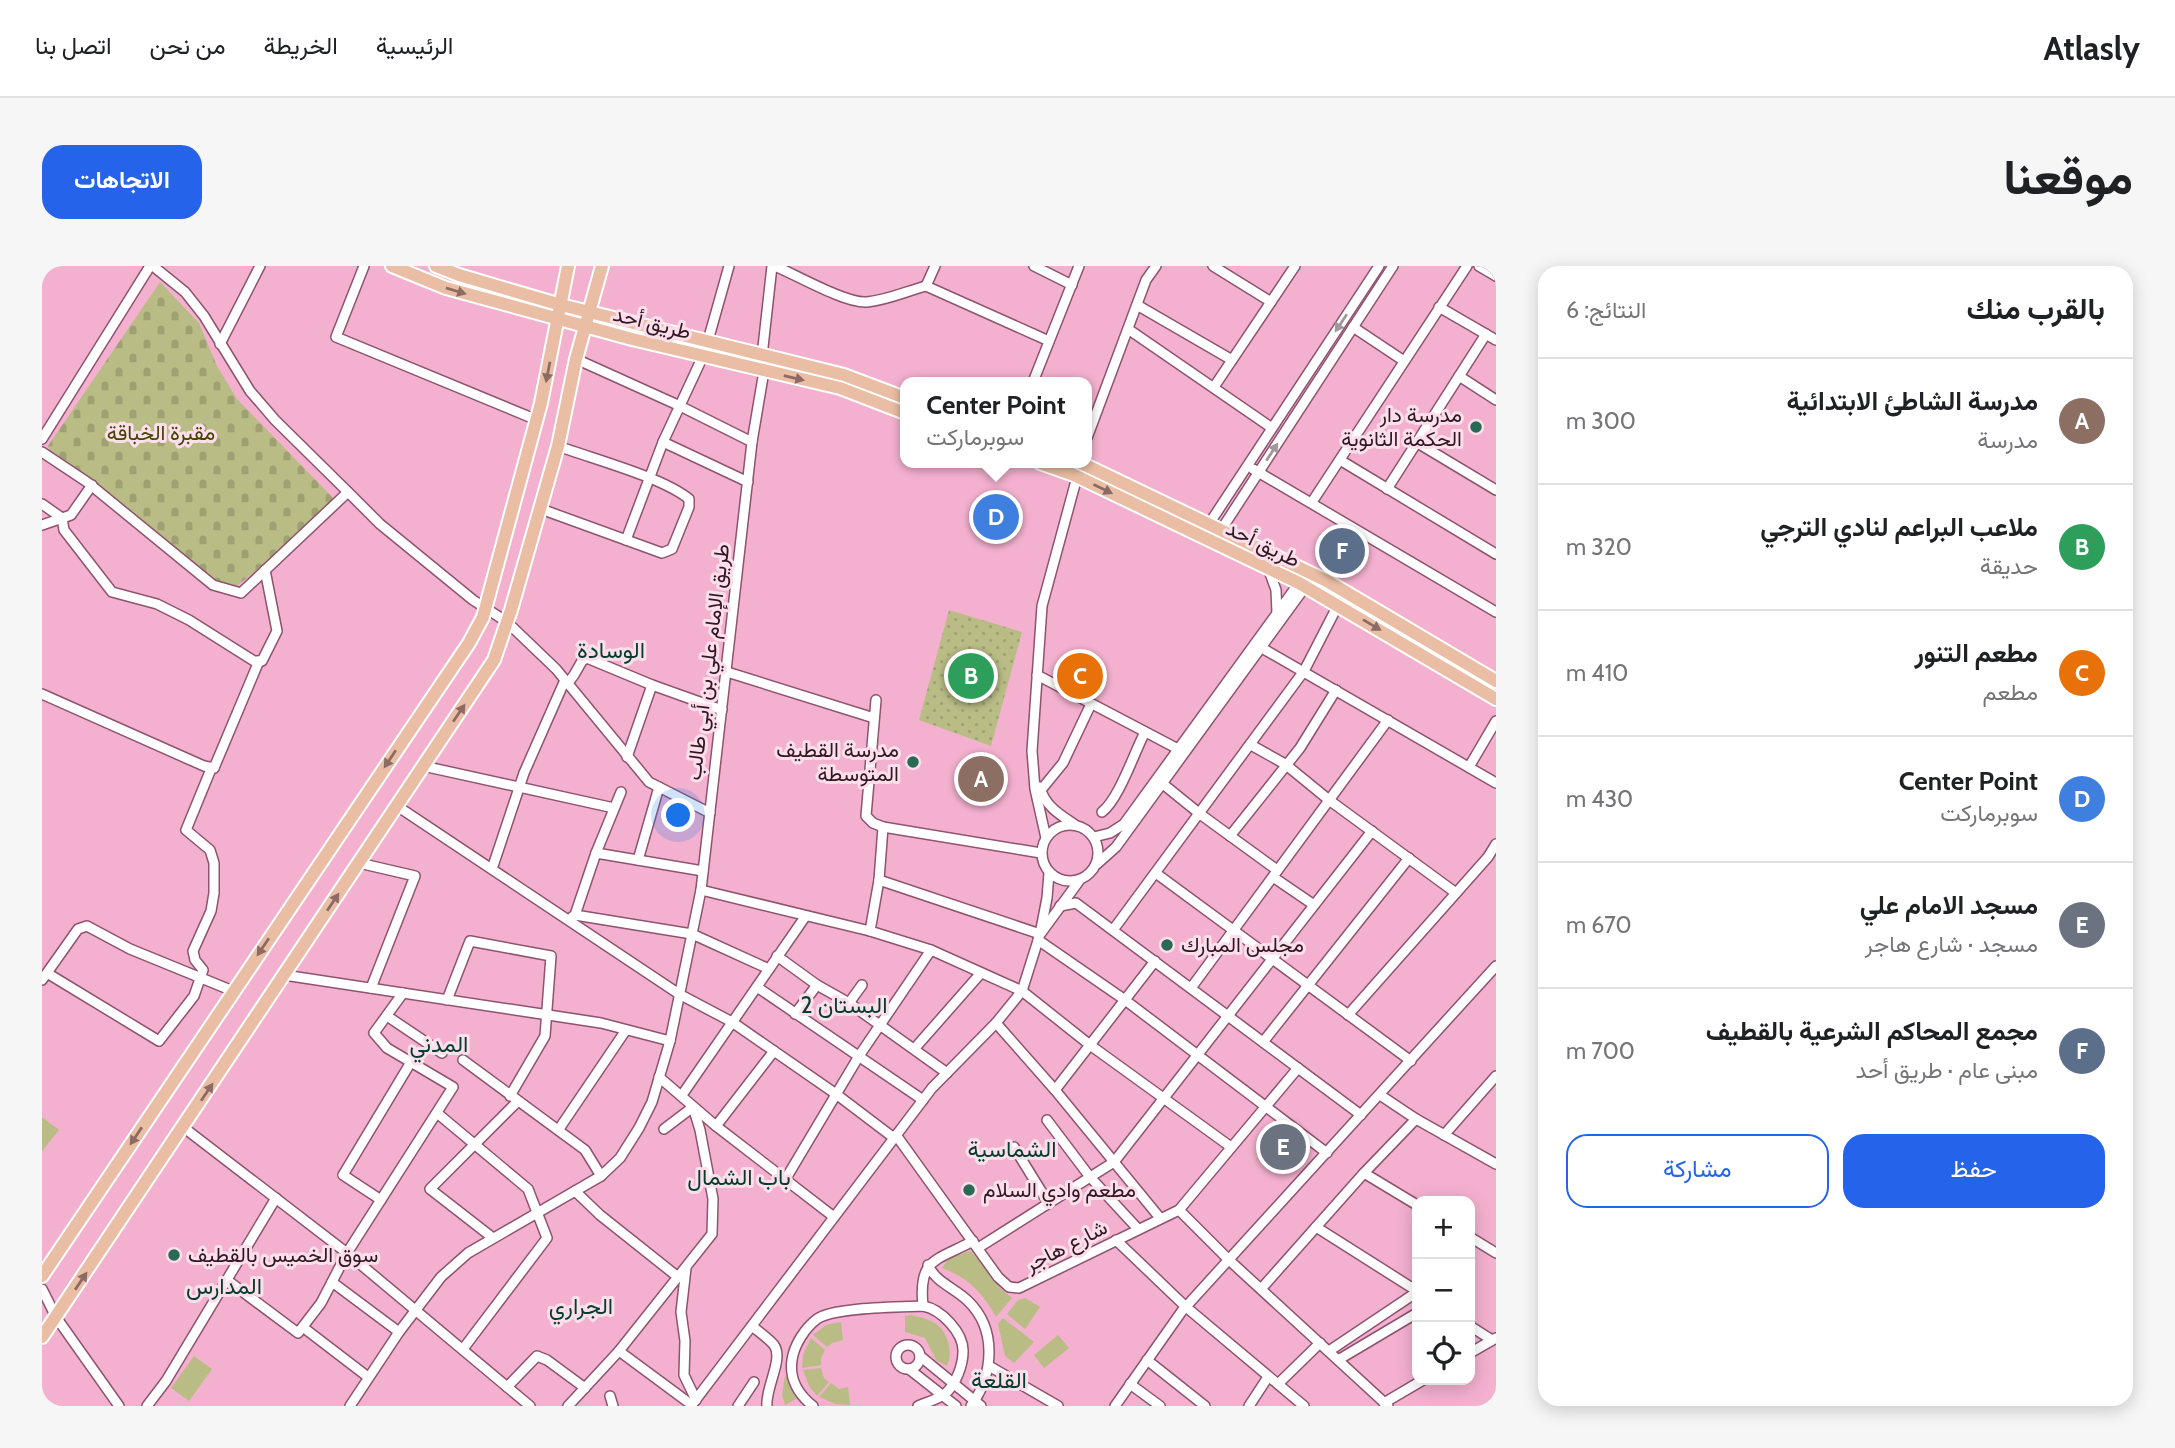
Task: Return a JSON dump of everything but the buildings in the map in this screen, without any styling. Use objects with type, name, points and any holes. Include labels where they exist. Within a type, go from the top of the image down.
[{"type":"main road","name":"طريق أحد","points":[[392,266],[446,288],[558,320],[840,388],[900,410]]},
{"type":"main road","name":"طريق أحد","points":[[436,266],[561,305],[844,375],[900,396]]},
{"type":"main road","points":[[561,305],[561,291],[568,266]]},
{"type":"main road","points":[[42,1276],[469,643],[485,609],[537,420],[561,305],[576,266]]},
{"type":"main road","points":[[42,1337],[494,660],[541,509],[558,446],[584,326],[602,266]]},
{"type":"main road","name":"طريق أحد","points":[[1053,468],[1302,585],[1496,699]]},
{"type":"main road","name":"طريق أحد","points":[[1091,468],[1327,581],[1496,681]]},
{"type":"street","points":[[42,439],[151,266],[185,292],[204,316],[250,391],[275,420],[380,524],[485,609],[507,622],[566,681],[649,782],[710,813]]},
{"type":"street","points":[[220,344],[260,266]]},
{"type":"street","points":[[364,266],[336,337],[537,420]]},
{"type":"street","points":[[590,312],[607,266]]},
{"type":"street","points":[[710,341],[729,266]]},
{"type":"street","points":[[762,356],[773,266],[846,298],[864,303],[926,286],[1049,341]]},
{"type":"street","points":[[926,286],[935,266]]},
{"type":"street","points":[[1034,266],[1072,285]]},
{"type":"street","points":[[1035,377],[1079,266]]},
{"type":"street","points":[[1092,425],[1146,280],[1156,266]]},
{"type":"street","points":[[1213,266],[1271,303]]},
{"type":"street","points":[[1213,387],[1295,266]]},
{"type":"street","points":[[1215,527],[1248,465],[1379,266]]},
{"type":"street","points":[[1215,527],[1258,473],[1393,266]]},
{"type":"street","points":[[1312,502],[1467,266]]},
{"type":"street","points":[[1479,266],[1496,276]]},
{"type":"street","points":[[1137,305],[1232,359]]},
{"type":"street","points":[[1440,307],[1496,340]]},
{"type":"street","points":[[1353,327],[1404,361]]},
{"type":"street","points":[[1128,329],[1272,428]]},
{"type":"street","points":[[1387,489],[1486,334]]},
{"type":"street","points":[[626,540],[663,442],[704,356]]},
{"type":"street","points":[[576,359],[752,442]]},
{"type":"street","name":"طريق الإمام علي بن أبي طالب","points":[[350,1406],[399,1332],[441,1277],[468,1253],[601,1176],[620,1158],[652,1102],[670,1041],[701,890],[752,442],[764,371]]},
{"type":"street","points":[[1459,376],[1496,400]]},
{"type":"street","points":[[663,442],[748,482]]},
{"type":"street","points":[[1416,442],[1496,490]]},
{"type":"street","points":[[541,509],[662,553],[672,549],[690,507],[689,499],[650,479],[558,446]]},
{"type":"street","points":[[42,452],[92,485],[213,585],[241,593],[348,492]]},
{"type":"street","points":[[1339,460],[1496,554]]},
{"type":"street","points":[[1248,465],[1496,612]]},
{"type":"street","points":[[693,1404],[922,1100],[996,1023],[1022,991],[1048,898],[1049,873],[1041,853],[1046,838],[1035,789],[1032,751],[1042,606],[1077,477]]},
{"type":"street","points":[[42,525],[76,510],[92,485]]},
{"type":"street","points":[[42,504],[62,518],[64,530],[112,592],[157,604],[189,620],[254,661],[260,661]]},
{"type":"street","points":[[1268,568],[1276,590],[1277,613]]},
{"type":"street","points":[[233,991],[200,978],[130,949],[87,926],[78,929],[44,976],[159,1041],[194,996],[200,978],[202,970],[193,951],[211,911],[214,863],[210,850],[186,830],[260,661],[277,631],[265,570]]},
{"type":"street","points":[[1094,837],[1110,833],[1124,824],[1277,613],[1302,585]]},
{"type":"street","points":[[1039,937],[1079,881],[1087,877],[1116,847],[1262,648],[1302,585]]},
{"type":"street","points":[[1113,930],[1157,874],[1304,671],[1338,605]]},
{"type":"street","points":[[1262,648],[1496,783]]},
{"type":"street","points":[[492,870],[519,788],[566,681],[584,658],[722,710]]},
{"type":"street","points":[[727,672],[874,718]]},
{"type":"street","points":[[1037,675],[1178,749]]},
{"type":"street","points":[[627,757],[652,685]]},
{"type":"street","points":[[1230,836],[1300,748],[1336,690]]},
{"type":"street","points":[[42,694],[204,766],[214,768]]},
{"type":"street","points":[[876,700],[866,816],[873,823],[883,827],[1041,853]]},
{"type":"street","points":[[1041,790],[1063,763],[1091,704]]},
{"type":"street","points":[[1191,988],[1388,720]]},
{"type":"street","points":[[1469,767],[1496,721]]},
{"type":"street","points":[[1102,812],[1109,807],[1145,732]]},
{"type":"street","points":[[1251,744],[1285,764],[1329,800],[1456,893]]},
{"type":"street","points":[[1032,751],[1042,795],[1056,813],[1087,830],[1094,837],[1099,850],[1097,864]]},
{"type":"street","points":[[423,766],[614,808]]},
{"type":"street","points":[[1163,784],[1314,905]]},
{"type":"street","points":[[638,860],[659,787]]},
{"type":"street","points":[[621,792],[572,918],[691,934],[769,969]]},
{"type":"street","name":"شارع هاجر","points":[[397,806],[492,870],[572,918],[679,994],[732,1022],[895,1137],[998,1277],[1009,1287],[1018,1288],[1179,1210],[1298,1068]]},
{"type":"street","points":[[1046,838],[1062,826],[1076,825]]},
{"type":"street","points":[[870,930],[879,880],[883,827]]},
{"type":"street","points":[[923,1306],[922,1279],[928,1265],[975,1244],[1049,1203],[1114,1162],[1372,831]]},
{"type":"street","points":[[1348,1015],[1488,858],[1496,844]]},
{"type":"street","points":[[596,853],[703,871]]},
{"type":"street","points":[[1263,1042],[1409,858]]},
{"type":"street","points":[[359,863],[415,876],[371,988]]},
{"type":"street","points":[[1049,873],[1063,881],[1079,881]]},
{"type":"street","points":[[1157,874],[1411,1061]]},
{"type":"street","points":[[879,880],[1039,937],[1326,1153]]},
{"type":"street","points":[[701,890],[805,917],[870,930],[931,950],[1022,991],[1163,1100],[1231,1147]]},
{"type":"street","points":[[1060,906],[1076,903],[1361,1115]]},
{"type":"street","points":[[681,1095],[805,917]]},
{"type":"street","points":[[447,1000],[470,941],[551,956],[545,1036],[513,1099],[475,1145],[430,1189],[493,1238]]},
{"type":"street","points":[[785,1180],[859,1056],[931,950]]},
{"type":"street","points":[[777,956],[915,1048],[947,1073]]},
{"type":"street","points":[[1055,1090],[1155,961]]},
{"type":"street","points":[[1115,1406],[1186,1307],[1411,1061],[1492,977],[1496,966]]},
{"type":"street","points":[[915,1048],[981,973]]},
{"type":"street","points":[[284,975],[601,1023],[670,1041]]},
{"type":"street","points":[[795,1014],[817,985]]},
{"type":"street","points":[[849,1003],[862,985]]},
{"type":"street","points":[[757,987],[922,1100]]},
{"type":"street","points":[[227,1280],[298,1333],[321,1303],[347,1253],[453,1087],[387,1048],[374,1033],[403,993]]},
{"type":"street","points":[[387,1016],[442,1053]]},
{"type":"street","points":[[996,1023],[1055,1090],[1160,1219]]},
{"type":"street","points":[[559,1129],[626,1030]]},
{"type":"street","points":[[716,1126],[774,1051]]},
{"type":"street","points":[[463,1060],[584,1150],[601,1176]]},
{"type":"street","points":[[381,1200],[344,1175],[411,1062]]},
{"type":"street","points":[[1444,1135],[1496,1076]]},
{"type":"street","points":[[659,1077],[716,1126],[834,1217]]},
{"type":"street","points":[[1380,1095],[1416,1119],[1496,1164]]},
{"type":"street","points":[[664,1129],[693,1107]]},
{"type":"street","points":[[568,1406],[619,1351],[712,1234],[713,1199],[693,1107]]},
{"type":"street","points":[[437,1112],[528,1189],[547,1238],[463,1349]]},
{"type":"street","points":[[1261,1289],[1416,1119]]},
{"type":"street","points":[[1047,1120],[1090,1177],[1138,1229]]},
{"type":"street","points":[[183,1128],[347,1253],[530,1406]]},
{"type":"street","points":[[1014,1147],[1049,1203]]},
{"type":"street","points":[[1364,1173],[1412,1202]]},
{"type":"street","points":[[575,1191],[600,1215],[678,1277]]},
{"type":"street","points":[[147,1406],[166,1381],[276,1198]]},
{"type":"street","points":[[1179,1210],[1386,1404],[1415,1385]]},
{"type":"street","points":[[1316,1227],[1412,1289]]},
{"type":"street","points":[[1116,1240],[1186,1307],[1304,1406]]},
{"type":"street","points":[[1475,1240],[1496,1253]]},
{"type":"street","points":[[928,1265],[932,1273],[968,1301],[981,1317],[988,1335],[989,1366],[975,1404],[910,1346],[898,1350],[895,1357],[898,1365],[909,1369],[956,1406]]},
{"type":"street","points":[[686,1267],[681,1312],[685,1341],[684,1374],[693,1404]]},
{"type":"street","points":[[331,1282],[399,1332]]},
{"type":"street","points":[[42,1289],[56,1317],[119,1406]]},
{"type":"street","points":[[1329,1351],[1412,1295]]},
{"type":"street","points":[[813,1406],[801,1397],[791,1374],[796,1344],[818,1318],[862,1308],[923,1306],[932,1307],[945,1316],[953,1325],[964,1349],[953,1384],[943,1395],[922,1405]]},
{"type":"street","points":[[1338,1360],[1412,1316]]},
{"type":"street","points":[[752,1326],[773,1344],[777,1351],[766,1398],[767,1406]]},
{"type":"street","points":[[304,1328],[369,1377]]},
{"type":"street","points":[[1475,1329],[1494,1339]]},
{"type":"street","points":[[1475,1350],[1494,1339]]},
{"type":"street","points":[[1278,1384],[1320,1343]]},
{"type":"street","points":[[619,1351],[693,1404]]},
{"type":"street","points":[[508,1387],[537,1356],[547,1360],[585,1388]]},
{"type":"street","points":[[909,1369],[919,1364],[920,1356]]},
{"type":"street","points":[[1147,1360],[1205,1406]]},
{"type":"street","points":[[989,1366],[998,1368],[1058,1406]]},
{"type":"street","points":[[1249,1406],[1268,1377]]},
{"type":"street","points":[[738,1406],[754,1382]]},
{"type":"street","points":[[1130,1384],[1160,1406]]},
{"type":"green space","name":"مقبرة الخباقة","points":[[160,282],[199,323],[217,366],[237,399],[334,499],[231,591],[50,452],[48,446]]},
{"type":"green space","points":[[949,610],[1022,632],[991,746],[919,720]]},
{"type":"green space","points":[[42,1117],[59,1130],[42,1151]]},
{"type":"green space","points":[[970,1251],[1000,1288],[1012,1298],[996,1317],[974,1287],[942,1268],[948,1259]]},
{"type":"green space","points":[[1025,1298],[1040,1307],[1025,1329],[1007,1314],[1018,1300]]},
{"type":"green space","points":[[911,1315],[930,1321],[942,1330],[950,1354],[947,1366],[936,1360],[925,1338],[905,1332],[905,1316]]},
{"type":"green space","points":[[1003,1318],[1034,1342],[1014,1363],[1005,1356],[998,1324]]},
{"type":"green space","points":[[841,1322],[843,1340],[827,1347],[813,1335],[826,1325]]},
{"type":"green space","points":[[1058,1335],[1069,1348],[1044,1368],[1034,1355]]},
{"type":"green space","points":[[811,1338],[825,1350],[821,1365],[802,1368],[803,1355]]},
{"type":"green space","points":[[194,1356],[212,1369],[189,1401],[171,1388]]},
{"type":"green space","points":[[821,1368],[824,1378],[829,1382],[817,1396],[809,1386],[803,1370]]},
{"type":"green space","points":[[785,1376],[788,1377],[796,1399],[785,1405],[782,1395]]},
{"type":"green space","points":[[831,1383],[839,1389],[848,1387],[850,1405],[835,1404],[819,1397]]},
{"type":"place","name":"مدرسة دار الحكمة الثانوية","points":[[1476,427]]},
{"type":"place","name":"Center Point","points":[[996,517]]},
{"type":"place","name":"مجمع المحاكم الشرعية بالقطيف","points":[[1342,551]]},
{"type":"place","name":"ملاعب البراعم لنادي الترجي","points":[[971,676]]},
{"type":"place","name":"مطعم التنور","points":[[1080,676]]},
{"type":"place","name":"مدرسة القطيف المتوسطة","points":[[913,762]]},
{"type":"place","name":"مدرسة الشاطئ الابتدائية","points":[[981,779]]},
{"type":"place","name":"مجلس المبارك","points":[[1167,945]]},
{"type":"place","name":"مسجد الامام علي","points":[[1283,1147]]},
{"type":"place","name":"مطعم وادي السلام","points":[[969,1190]]},
{"type":"place","name":"سوق الخميس بالقطيف","points":[[174,1255]]},
{"type":"district","name":"الوسادة","points":[[611,650]]},
{"type":"district","name":"البستان 2","points":[[844,1005]]},
{"type":"district","name":"المدني","points":[[439,1044]]},
{"type":"district","name":"الشماسية","points":[[1012,1149]]},
{"type":"district","name":"باب الشمال","points":[[739,1177]]},
{"type":"district","name":"المدارس","points":[[224,1286]]},
{"type":"district","name":"الجراري","points":[[581,1306]]},
{"type":"district","name":"القلعة","points":[[999,1380]]}]
